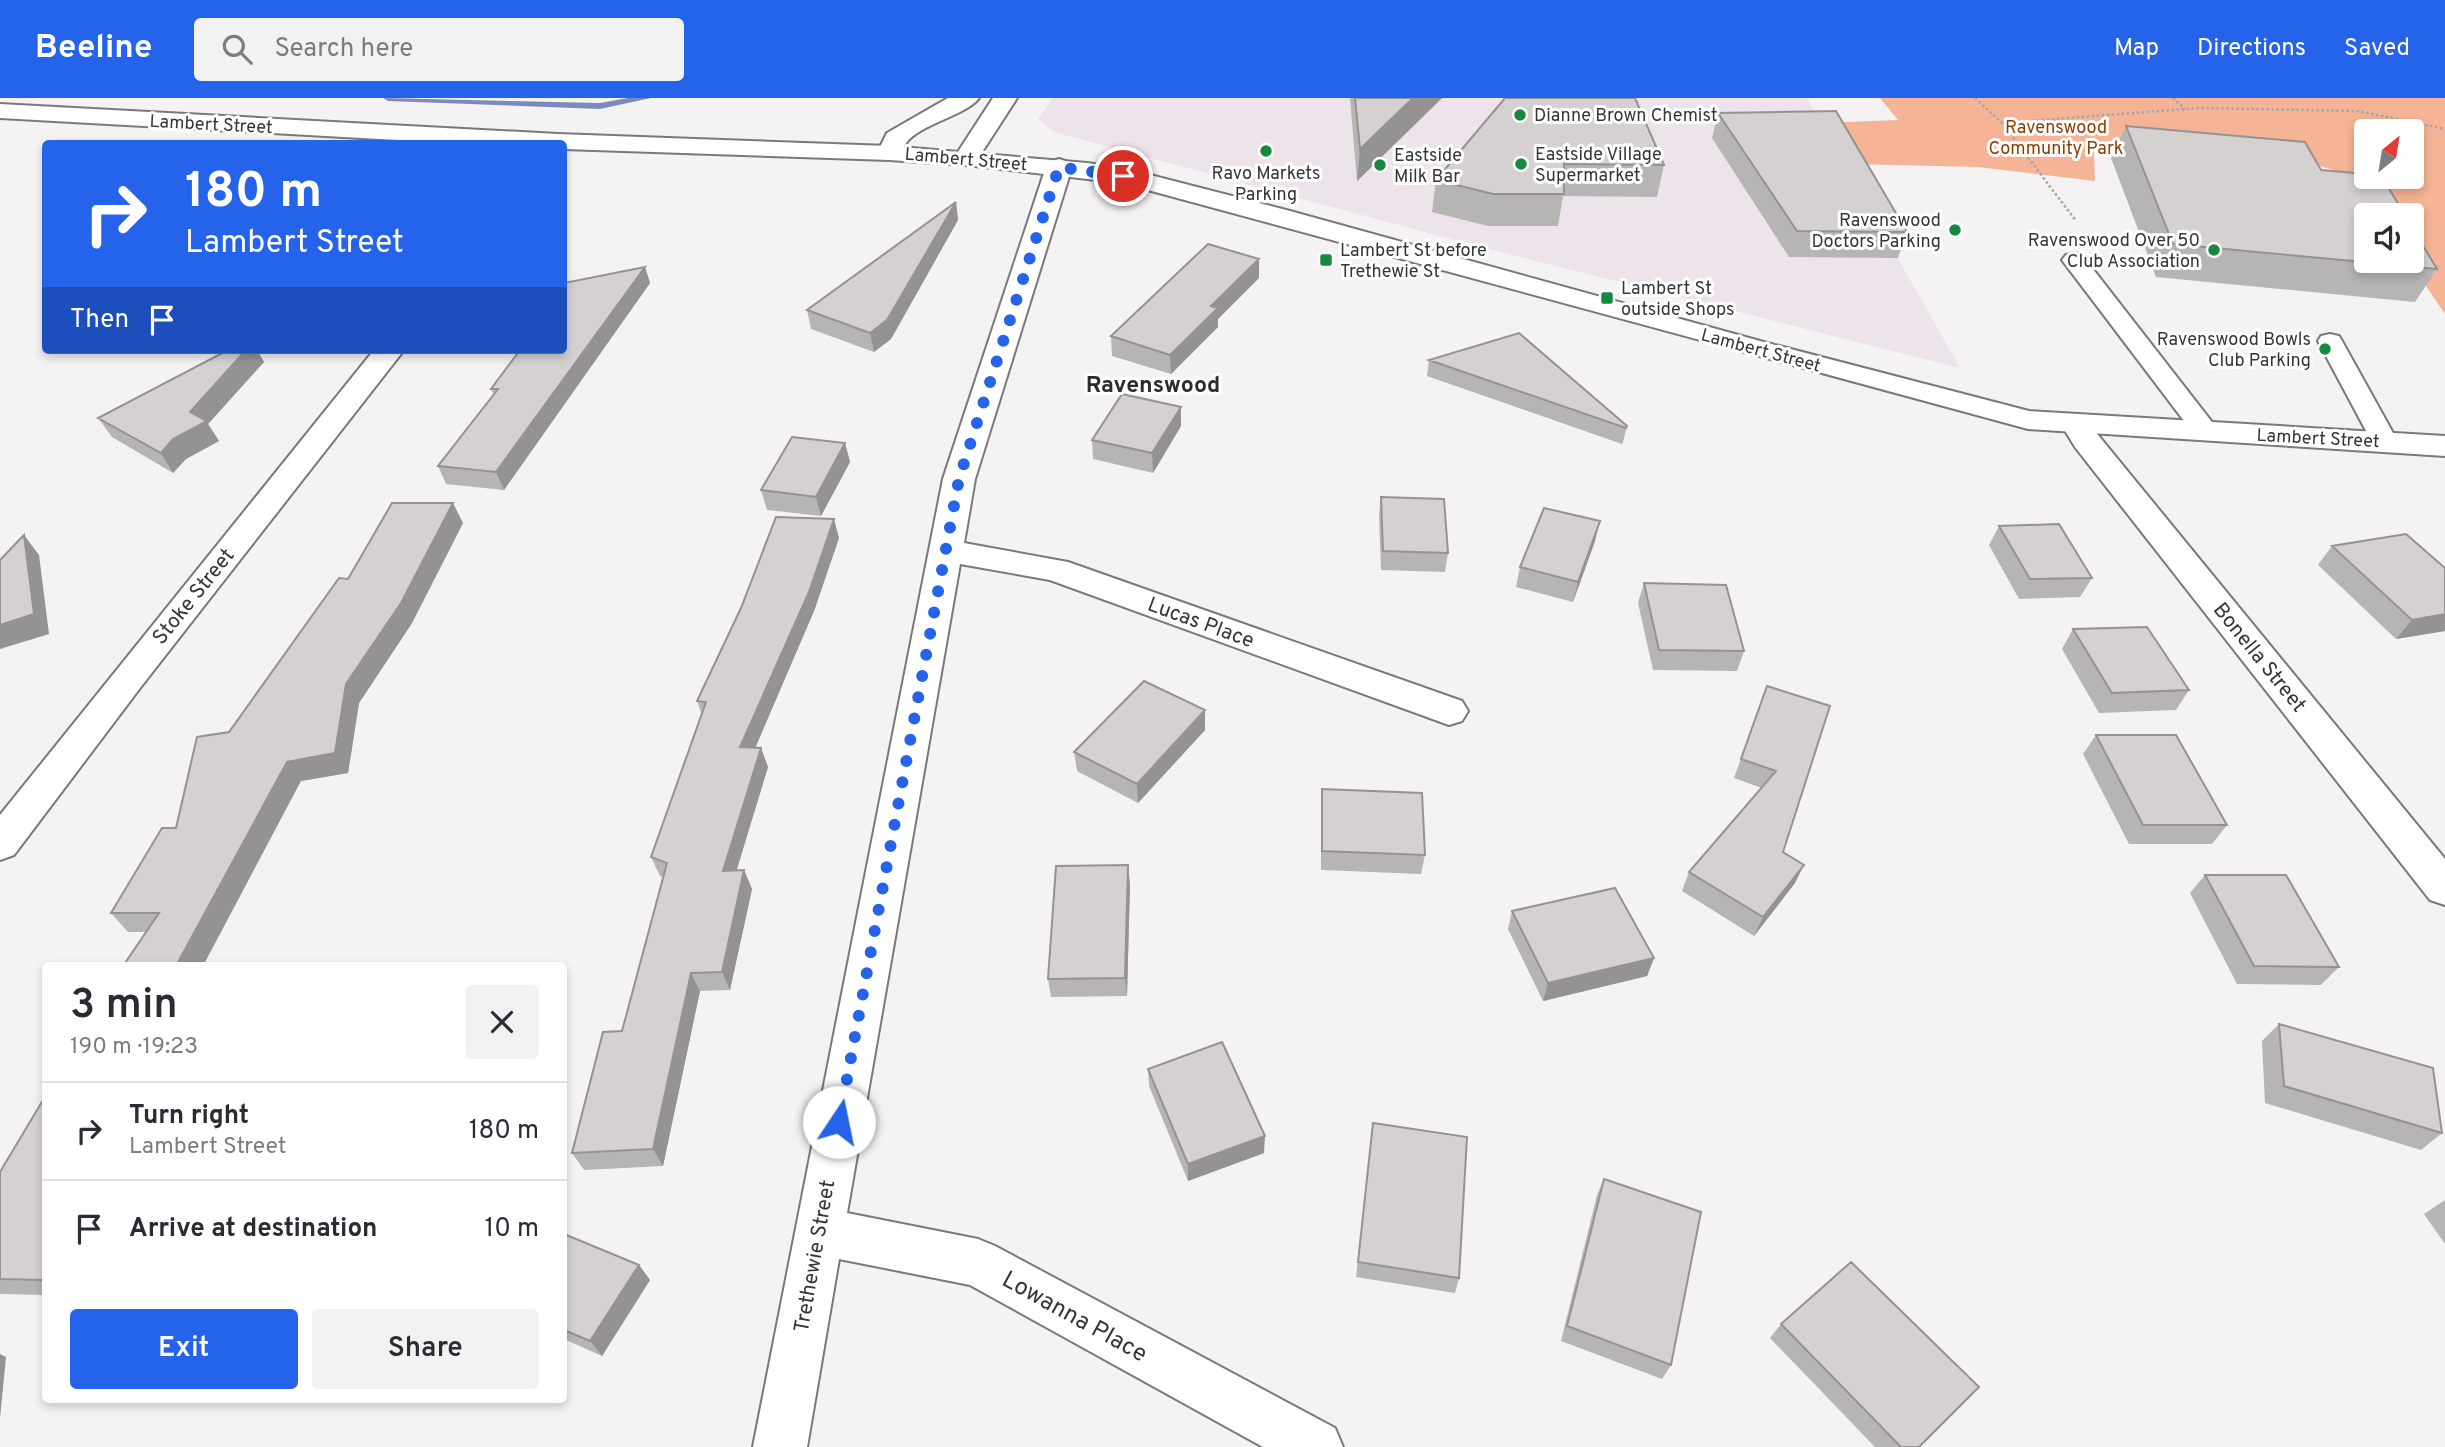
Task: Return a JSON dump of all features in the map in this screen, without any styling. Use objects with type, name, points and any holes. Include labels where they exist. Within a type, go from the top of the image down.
[{"type":"street","points":[[889,153],[896,138],[946,107],[967,98]]},
{"type":"street","points":[[966,158],[992,114],[1006,98]]},
{"type":"street","name":"Lambert Street","points":[[0,111],[520,140]]},
{"type":"street","name":"Lambert Street","points":[[567,142],[889,153],[1059,167],[1123,176],[1968,406],[2028,420],[2445,446]]},
{"type":"street","name":"Trethewie Street","points":[[780,1447],[818,1231],[948,551],[959,479],[1059,167]]},
{"type":"street","name":"Stoke Street","points":[[0,844],[135,668],[386,354]]},
{"type":"street","name":"Bonella Street","points":[[2076,424],[2086,440],[2445,888]]},
{"type":"street","name":"Lucas Place","points":[[948,551],[1056,570],[1449,711]]},
{"type":"street","name":"Lowanna Place","points":[[818,1231],[978,1263],[1316,1447]]},
{"type":"lane","points":[[2074,260],[2206,432]]},
{"type":"lane","points":[[2330,341],[2385,442]]},
{"type":"path","points":[[2173,98],[2186,109]]},
{"type":"path","points":[[2002,123],[2186,109],[2358,111],[2445,129]]},
{"type":"shaded area","points":[[1807,98],[1960,368],[1469,244],[1054,132],[1038,119],[1052,99]]},
{"type":"green space","name":"Ravenswood Community Park","points":[[1880,98],[2445,98],[2445,314],[2417,273],[2424,273],[2424,203],[2369,203],[2359,189],[2424,189],[2424,119],[2354,119],[2354,181],[2350,175],[2289,157],[2094,151],[2095,181],[1978,167],[1853,164],[1821,123],[1898,120]]},
{"type":"building","points":[[1355,98],[1413,98],[1360,149]]},
{"type":"building","points":[[1505,98],[1635,98],[1664,165],[1564,164],[1564,194],[1493,194],[1436,180]]},
{"type":"building","points":[[1836,111],[1907,232],[1797,231],[1718,113]]},
{"type":"building","points":[[2126,126],[2305,142],[2321,170],[2354,173],[2354,189],[2389,189],[2398,203],[2354,203],[2354,261],[2173,244]]},
{"type":"building","points":[[956,202],[887,320],[870,333],[807,310]]},
{"type":"building","points":[[1208,244],[1259,259],[1211,306],[1218,308],[1170,355],[1111,336]]},
{"type":"building","points":[[2424,247],[2437,269],[2424,268]]},
{"type":"building","points":[[645,267],[496,472],[438,466],[498,389],[491,389],[517,354],[567,354],[567,282]]},
{"type":"building","points":[[1519,333],[1627,426],[1626,428],[1429,360]]},
{"type":"building","points":[[220,354],[242,354],[190,412],[207,421],[173,439],[161,453],[98,418]]},
{"type":"building","points":[[1122,394],[1181,407],[1152,453],[1092,440]]},
{"type":"building","points":[[792,437],[845,443],[816,497],[761,490]]},
{"type":"building","points":[[1381,497],[1444,499],[1448,553],[1383,551]]},
{"type":"building","points":[[392,503],[453,503],[401,603],[346,684],[335,753],[287,762],[178,962],[126,962],[159,913],[111,913],[162,828],[176,828],[197,737],[229,732],[339,578],[348,579]]},
{"type":"building","points":[[1544,508],[1600,521],[1578,582],[1520,567]]},
{"type":"building","points":[[776,517],[834,519],[809,592],[740,747],[761,748],[723,871],[744,870],[722,972],[691,973],[653,1149],[572,1153],[603,1032],[622,1031],[667,863],[651,857],[706,702],[697,701],[741,608]]},
{"type":"building","points":[[2059,524],[2092,578],[2030,579],[1999,526]]},
{"type":"building","points":[[2406,534],[2445,568],[2445,614],[2412,620],[2332,546]]},
{"type":"building","points":[[24,535],[34,614],[0,625],[0,560]]},
{"type":"building","points":[[1644,583],[1726,585],[1744,651],[1659,650]]},
{"type":"building","points":[[2147,627],[2189,690],[2112,693],[2073,629]]},
{"type":"building","points":[[1144,681],[1205,710],[1137,784],[1074,752]]},
{"type":"building","points":[[1767,686],[1830,706],[1783,852],[1804,865],[1763,917],[1689,872],[1776,771],[1741,759]]},
{"type":"building","points":[[2096,735],[2176,735],[2227,825],[2143,825]]},
{"type":"building","points":[[1322,789],[1422,793],[1425,855],[1322,851]]},
{"type":"building","points":[[1128,865],[1125,978],[1048,979],[1056,866]]},
{"type":"building","points":[[2205,875],[2286,875],[2339,967],[2254,966]]},
{"type":"building","points":[[1615,888],[1654,958],[1548,983],[1512,911]]},
{"type":"building","points":[[2279,1024],[2433,1068],[2442,1133],[2284,1086]]},
{"type":"building","points":[[1222,1042],[1265,1136],[1188,1164],[1148,1069]]},
{"type":"building","points":[[42,1102],[42,1280],[0,1279],[0,1172]]},
{"type":"building","points":[[1373,1123],[1467,1137],[1459,1278],[1358,1262]]},
{"type":"building","points":[[1604,1179],[1701,1212],[1671,1365],[1567,1326]]},
{"type":"building","points":[[567,1235],[639,1265],[590,1341],[567,1331]]},
{"type":"building","points":[[1851,1262],[1979,1387],[1919,1447],[1901,1447],[1781,1324]]},
{"type":"waterway","points":[[388,98],[600,106],[646,98]]},
{"type":"place","name":"Dianne Brown Chemist","points":[[1520,115]]},
{"type":"place","name":"Ravo Markets Parking","points":[[1266,151]]},
{"type":"place","name":"Eastside Village Supermarket","points":[[1521,164]]},
{"type":"place","name":"Eastside Milk Bar","points":[[1380,165]]},
{"type":"place","name":"Ravenswood Doctors Parking","points":[[1955,230]]},
{"type":"place","name":"Ravenswood Over 50 Club Association","points":[[2214,250]]},
{"type":"place","name":"Lambert St before Trethewie St","points":[[1326,260]]},
{"type":"place","name":"Lambert St outside Shops","points":[[1607,298]]},
{"type":"place","name":"Ravenswood Bowls Club Parking","points":[[2325,349]]},
{"type":"district","name":"Ravenswood","points":[[1153,384]]},
{"type":"route","points":[[839,1122],[948,551],[959,479],[1059,167],[1123,176]]}]
